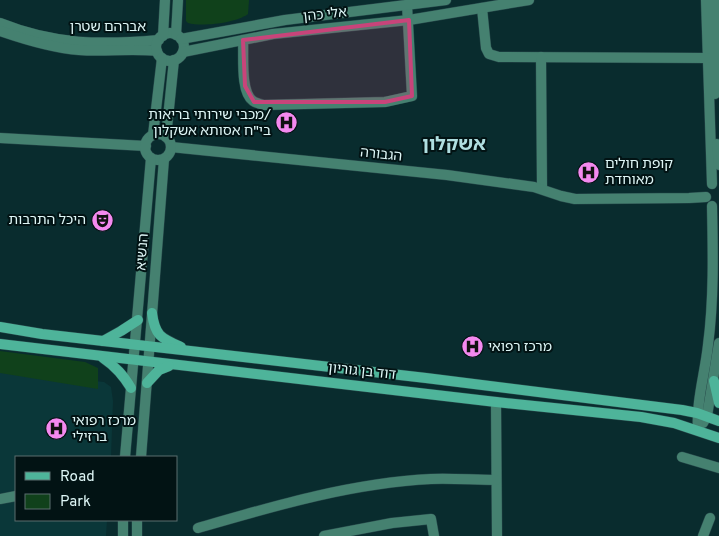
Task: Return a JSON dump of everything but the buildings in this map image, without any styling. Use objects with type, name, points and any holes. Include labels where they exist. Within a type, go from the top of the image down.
[{"type":"main road","points":[[152,313],[157,334],[163,339],[189,351]]},
{"type":"main road","points":[[103,341],[121,332],[138,320]]},
{"type":"main road","name":"דוד בן גוריון","points":[[0,327],[150,347],[426,378],[702,415],[719,422]]},
{"type":"main road","name":"דוד בן גוריון","points":[[0,344],[496,402],[641,417],[674,423],[719,438]]},
{"type":"main road","points":[[100,356],[122,374],[130,388]]},
{"type":"main road","points":[[147,384],[159,370],[171,364]]},
{"type":"main road","points":[[714,381],[719,403]]},
{"type":"street","points":[[153,135],[160,55],[157,46],[161,38],[165,0]]},
{"type":"street","points":[[178,0],[178,37]]},
{"type":"street","name":"אלי כהן","points":[[178,37],[285,20],[446,0]]},
{"type":"street","name":"אלי כהן","points":[[183,52],[273,34],[409,20],[529,0]]},
{"type":"street","points":[[702,415],[716,207],[706,196],[707,189],[716,183],[707,58],[706,0]]},
{"type":"street","points":[[715,0],[714,90],[719,165]]},
{"type":"street","points":[[243,40],[245,86],[248,96],[254,102],[264,104],[385,102],[412,96],[407,5]]},
{"type":"street","points":[[482,8],[486,48],[489,54],[499,58],[707,58]]},
{"type":"street","name":"אברהם שטרן","points":[[0,23],[56,40],[93,44],[161,38]]},
{"type":"street","name":"אברהם שטרן","points":[[0,31],[29,41],[65,49],[160,55]]},
{"type":"street","points":[[160,55],[170,61],[180,57],[183,52],[183,43],[178,37],[167,34],[161,38]]},
{"type":"street","points":[[542,58],[540,144],[542,188]]},
{"type":"street","points":[[166,137],[174,60]]},
{"type":"street","points":[[153,135],[163,135],[166,137],[171,143],[170,153],[164,159],[156,160],[151,158],[147,154],[146,146],[149,138],[153,135]]},
{"type":"street","points":[[0,138],[146,146]]},
{"type":"street","name":"הגבורה","points":[[171,147],[447,175],[542,188],[574,199],[689,198],[706,196]]},
{"type":"street","name":"הנשיא","points":[[125,456],[151,158]]},
{"type":"street","name":"הנשיא","points":[[141,456],[150,362],[164,159]]},
{"type":"street","points":[[698,430],[714,381],[719,343]]},
{"type":"street","points":[[496,402],[497,536]]},
{"type":"street","points":[[682,458],[719,468]]},
{"type":"street","points":[[198,528],[296,500],[370,486],[431,479],[496,480]]},
{"type":"street","points":[[0,499],[15,496]]},
{"type":"street","points":[[703,536],[710,518]]},
{"type":"street","points":[[324,536],[392,523],[431,519],[434,536]]},
{"type":"street","points":[[123,521],[123,536]]},
{"type":"street","points":[[137,536],[138,521]]},
{"type":"highlighted area","points":[[409,20],[412,96],[385,102],[254,102],[245,86],[243,40]]},
{"type":"shaded area","name":"מרכז רפואי ברזילי","points":[[0,371],[104,382],[111,387],[113,401],[111,456],[15,456],[15,521],[107,521],[106,536],[0,536]]},
{"type":"green space","points":[[186,0],[249,0],[248,14],[236,20],[219,23],[202,25],[188,23],[186,21]]},
{"type":"green space","points":[[0,351],[85,362],[98,368],[98,389],[0,373]]},
{"type":"place","name":"מכבי שירותי בריאות/ בי\"ח אסותא אשקלון","points":[[287,123]]},
{"type":"place","name":"קופת חולים מאוחדת","points":[[589,172]]},
{"type":"place","name":"היכל התרבות","points":[[102,220]]},
{"type":"place","name":"מרכז רפואי","points":[[472,347]]},
{"type":"place","name":"מרכז רפואי ברזילי","points":[[56,429]]},
{"type":"district","name":"אשקלון","points":[[454,145]]}]
